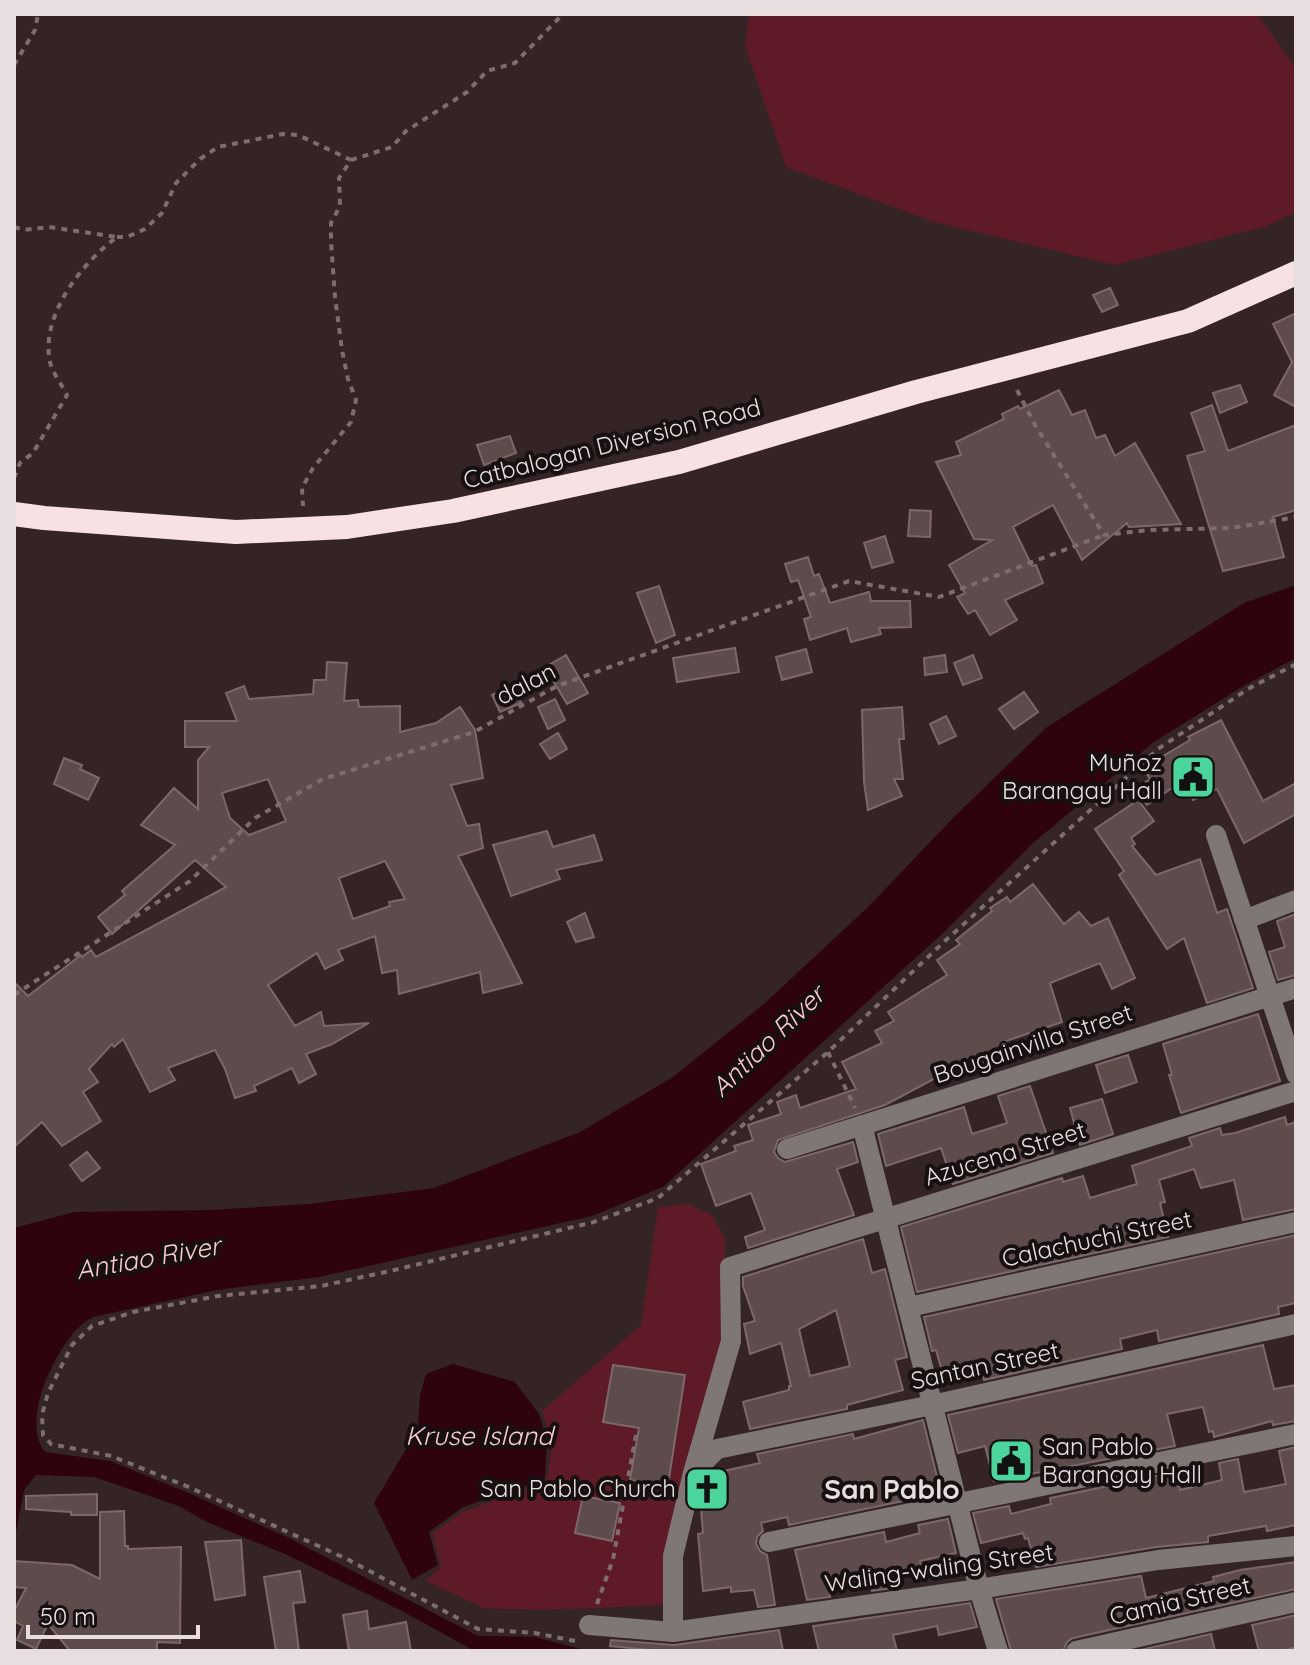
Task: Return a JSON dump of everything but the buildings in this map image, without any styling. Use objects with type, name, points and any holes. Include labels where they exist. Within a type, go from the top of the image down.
[{"type":"highway","name":"Catbalogan Diversion Road","points":[[14,514],[236,532],[347,527],[453,511],[679,462],[916,392],[1188,321],[1296,273]]},
{"type":"street","points":[[1216,835],[1296,1074]]},
{"type":"street","points":[[1244,920],[1296,900]]},
{"type":"street","name":"Bougainvilla Street","points":[[787,1149],[1296,988]]},
{"type":"street","name":"Azucena Street","points":[[693,1473],[731,1341],[730,1267],[1296,1091]]},
{"type":"street","points":[[862,1125],[979,1589],[998,1651]]},
{"type":"street","name":"Calachuchi Street","points":[[909,1307],[1296,1222]]},
{"type":"street","name":"Santan Street","points":[[693,1473],[717,1449],[1296,1324]]},
{"type":"street","points":[[769,1542],[1296,1434]]},
{"type":"street","points":[[673,1632],[673,1556],[693,1473]]},
{"type":"street","name":"Waling-waling Street","points":[[585,1633],[673,1632],[979,1589],[1158,1560],[1296,1546]]},
{"type":"street","name":"Camia Street","points":[[1076,1651],[1296,1602]]},
{"type":"path","points":[[14,65],[35,30],[38,14]]},
{"type":"path","points":[[315,528],[303,510],[302,488],[313,468],[351,422],[356,400],[342,350],[335,297],[331,223],[340,206],[339,178],[351,160],[392,147],[406,131],[467,92],[487,71],[515,63],[563,14]]},
{"type":"path","points":[[14,227],[24,230],[49,227],[127,237],[145,229],[162,213],[176,183],[200,159],[218,147],[283,134],[298,135],[351,160]]},
{"type":"path","points":[[14,478],[20,463],[33,453],[67,395],[50,362],[51,323],[80,273],[96,253],[117,237]]},
{"type":"path","points":[[1007,370],[1035,425],[1104,535]]},
{"type":"path","name":"dalan","points":[[14,995],[190,881],[255,818],[323,779],[474,732],[557,686],[849,581],[939,597],[1104,535],[1149,530],[1231,528],[1296,517]]},
{"type":"path","points":[[636,1435],[613,1559],[585,1633],[535,1633],[478,1629],[347,1559],[206,1494],[111,1456],[51,1444],[43,1435],[42,1415],[48,1393],[65,1359],[81,1334],[92,1326],[133,1312],[218,1296],[321,1286],[390,1271],[594,1222],[658,1198],[828,1052],[946,940],[1158,749],[1248,689],[1296,664]]},
{"type":"path","points":[[828,1052],[862,1125]]},
{"type":"shaded area","points":[[749,14],[1257,14],[1296,68],[1296,212],[1267,226],[1115,265],[934,222],[786,167],[745,46]]},
{"type":"shaded area","points":[[689,1204],[713,1216],[725,1239],[724,1341],[665,1605],[542,1610],[483,1608],[426,1581],[441,1567],[433,1533],[463,1512],[547,1481],[552,1442],[542,1411],[641,1325],[658,1207]]},
{"type":"water","name":"Antiao River","points":[[1296,585],[1296,658],[1245,685],[1154,742],[1033,843],[943,933],[663,1187],[592,1216],[319,1277],[217,1290],[93,1317],[65,1343],[49,1373],[38,1408],[38,1439],[45,1452],[110,1461],[189,1493],[289,1538],[478,1636],[535,1637],[588,1651],[471,1649],[402,1611],[285,1554],[209,1523],[179,1506],[94,1477],[36,1475],[24,1490],[14,1542],[14,1228],[74,1212],[210,1210],[309,1204],[434,1188],[580,1132],[673,1077],[765,1003],[869,906],[955,816],[1047,727],[1244,603]]},
{"type":"water","name":"Kruse Island","points":[[453,1364],[515,1382],[539,1414],[547,1441],[545,1479],[463,1507],[429,1532],[438,1565],[412,1580],[374,1503],[418,1429],[420,1395],[426,1374]]},
{"type":"place","name":"Muñoz Barangay Hall","points":[[1193,777]]},
{"type":"place","name":"San Pablo Barangay Hall","points":[[1011,1461]]},
{"type":"place","name":"San Pablo Church","points":[[707,1489]]},
{"type":"district","name":"San Pablo","points":[[892,1489]]}]
